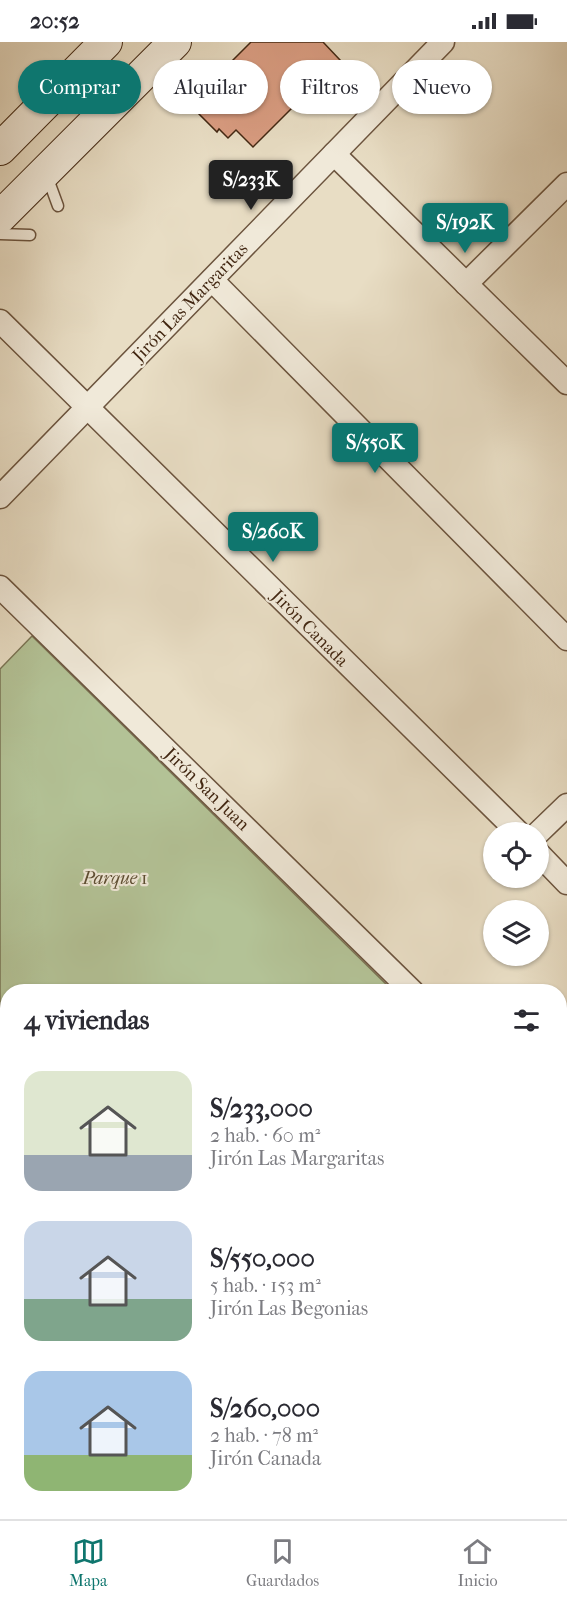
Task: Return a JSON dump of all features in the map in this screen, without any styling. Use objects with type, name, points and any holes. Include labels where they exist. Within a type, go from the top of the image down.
[{"type":"main road","points":[[0,149],[106,42]]},
{"type":"main road","points":[[0,217],[175,42]]},
{"type":"street","name":"Jirón Las Margaritas","points":[[0,497],[443,42]]},
{"type":"street","points":[[334,154],[567,383]]},
{"type":"street","points":[[466,284],[567,184]]},
{"type":"street","points":[[212,280],[567,639]]},
{"type":"street","name":"Jirón Canada","points":[[0,321],[508,822]]},
{"type":"street","name":"Jirón San Juan","points":[[0,587],[404,984]]},
{"type":"street","points":[[549,822],[567,805]]},
{"type":"street","points":[[549,864],[567,883]]},
{"type":"lane","points":[[46,171],[58,206]]},
{"type":"lane","points":[[0,234],[30,235]]},
{"type":"green space","name":"Parque 1","points":[[32,636],[386,984],[0,984],[0,669]]},
{"type":"building","points":[[251,42],[323,42],[340,60],[280,60],[280,114],[286,114],[253,147],[236,130],[228,138],[219,129],[217,132],[199,114],[268,114],[268,60],[233,60]]}]
